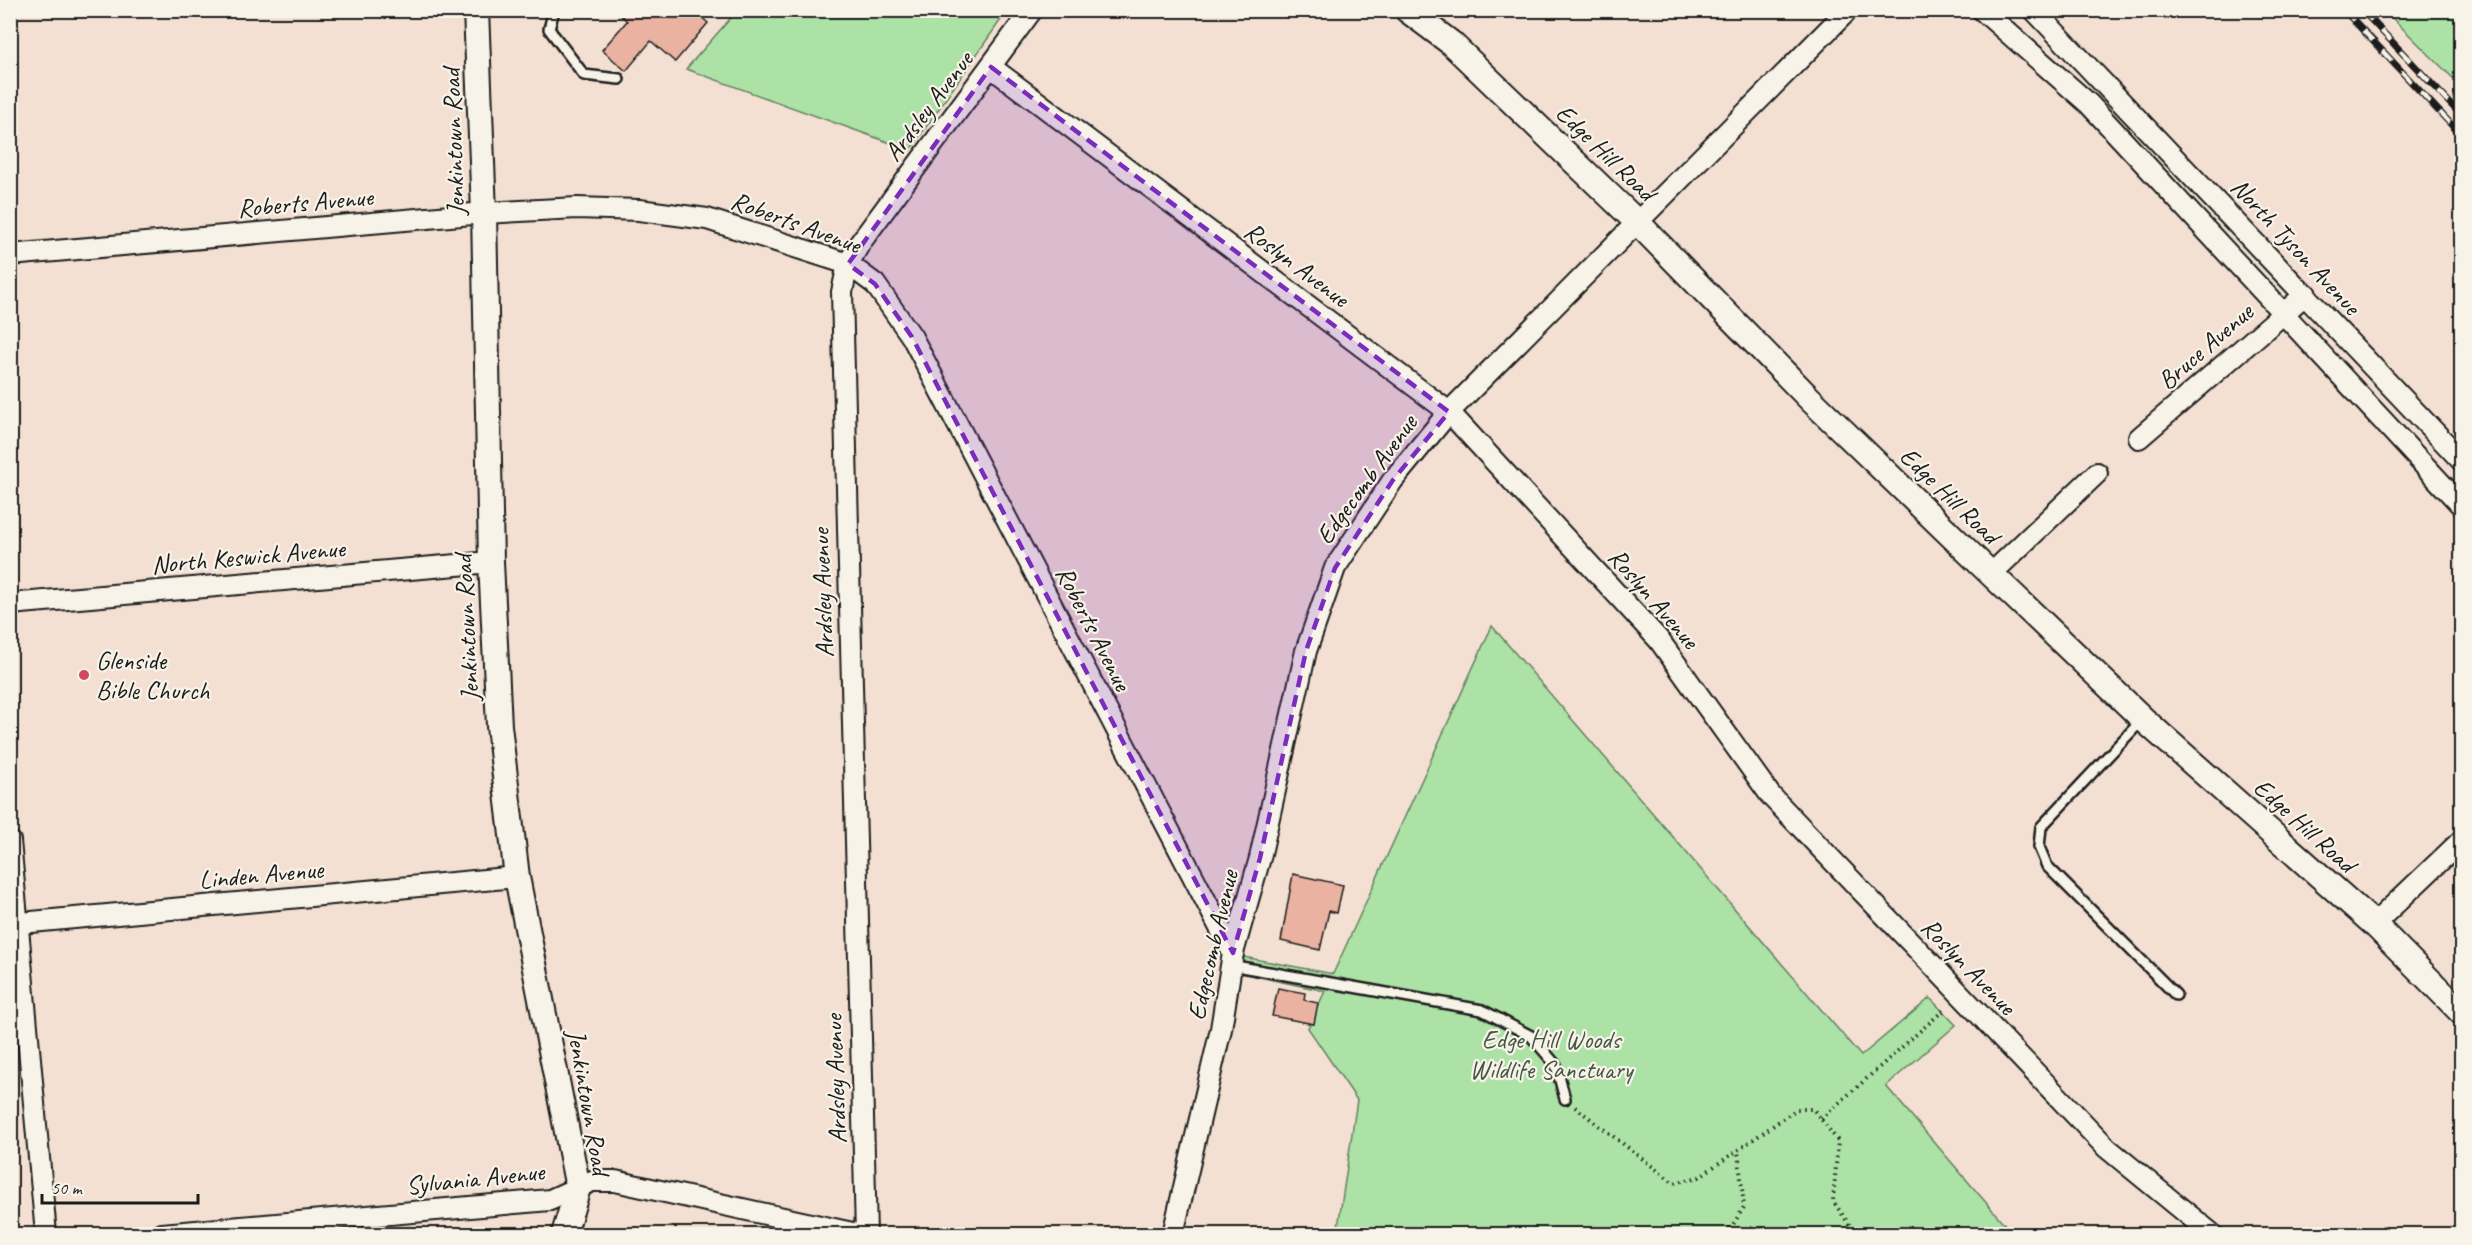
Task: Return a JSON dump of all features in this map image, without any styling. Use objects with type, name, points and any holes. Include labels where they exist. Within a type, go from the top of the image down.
[{"type":"street","name":"Jenkintown Road","points":[[476,10],[484,213],[491,562],[499,726],[517,877],[578,1188],[564,1234]]},
{"type":"street","name":"Ardsley Avenue","points":[[866,1234],[842,292],[848,264],[860,243],[1032,10]]},
{"type":"street","name":"Edge Hill Road","points":[[1407,10],[1451,43],[1637,222],[1811,400],[2143,719],[2374,924],[2462,1013]]},
{"type":"street","name":"Edgecomb Avenue","points":[[1173,1234],[1221,1029],[1231,959],[1260,858],[1306,651],[1335,568],[1393,480],[1449,412],[1848,10]]},
{"type":"street","name":"North Tyson Avenue","points":[[1982,10],[2089,104],[2462,506]]},
{"type":"street","name":"North Tyson Avenue","points":[[2034,10],[2306,294],[2462,461]]},
{"type":"street","name":"Roslyn Avenue","points":[[991,67],[1449,412],[1659,639],[1771,796],[2107,1148],[2212,1234]]},
{"type":"street","name":"North Tyson Avenue","points":[[2091,69],[2117,135]]},
{"type":"street","name":"Roberts Avenue","points":[[10,255],[484,213],[577,208],[662,213],[707,219],[848,264],[875,284],[912,337],[1231,959]]},
{"type":"street","name":"Bruce Avenue","points":[[2139,438],[2306,294]]},
{"type":"street","points":[[1991,574],[2097,473]]},
{"type":"street","name":"North Keswick Avenue","points":[[10,604],[491,562]]},
{"type":"street","points":[[2374,924],[2462,840]]},
{"type":"street","points":[[10,841],[14,924],[46,1234]]},
{"type":"street","name":"Linden Avenue","points":[[14,924],[517,877]]},
{"type":"street","name":"Sylvania Avenue","points":[[162,1234],[550,1200],[591,1181],[615,1181],[857,1234]]},
{"type":"lane","points":[[554,10],[549,29],[584,75],[619,79]]},
{"type":"lane","points":[[2143,719],[2041,827],[2039,847],[2047,866],[2175,995]]},
{"type":"lane","points":[[1231,959],[1482,1010],[1531,1036],[1556,1065],[1565,1100]]},
{"type":"path","points":[[1821,1119],[1947,1008]]},
{"type":"path","points":[[1565,1100],[1674,1183],[1699,1177],[1738,1152],[1797,1108],[1813,1108],[1838,1141],[1833,1200],[1855,1234],[1860,1234]]},
{"type":"path","points":[[1727,1234],[1744,1207],[1738,1152]]},
{"type":"highlighted area","points":[[991,67],[1449,412],[1393,480],[1335,568],[1306,651],[1260,858],[1233,953],[912,337],[875,284],[848,264]]},
{"type":"green space","points":[[737,11],[1007,11],[910,150],[686,69]]},
{"type":"green space","points":[[2385,11],[2461,11],[2461,86]]},
{"type":"green space","name":"Edge Hill Woods Wildlife Sanctuary","points":[[1492,626],[1861,1056],[1930,998],[1956,1025],[1886,1086],[2013,1234],[1337,1234],[1357,1100],[1308,1028],[1325,991],[1240,973],[1244,957],[1333,974]]},
{"type":"building","points":[[615,10],[694,10],[708,23],[675,62],[651,41],[626,71],[602,50],[627,21]]},
{"type":"building","points":[[1293,874],[1343,885],[1337,913],[1329,911],[1320,950],[1281,941]]},
{"type":"building","points":[[1278,988],[1305,993],[1304,1000],[1318,1003],[1314,1024],[1272,1016]]},
{"type":"railway","points":[[2344,10],[2462,136]]},
{"type":"railway","points":[[2362,10],[2462,116]]},
{"type":"place","name":"Glenside Bible Church","points":[[84,675]]}]
